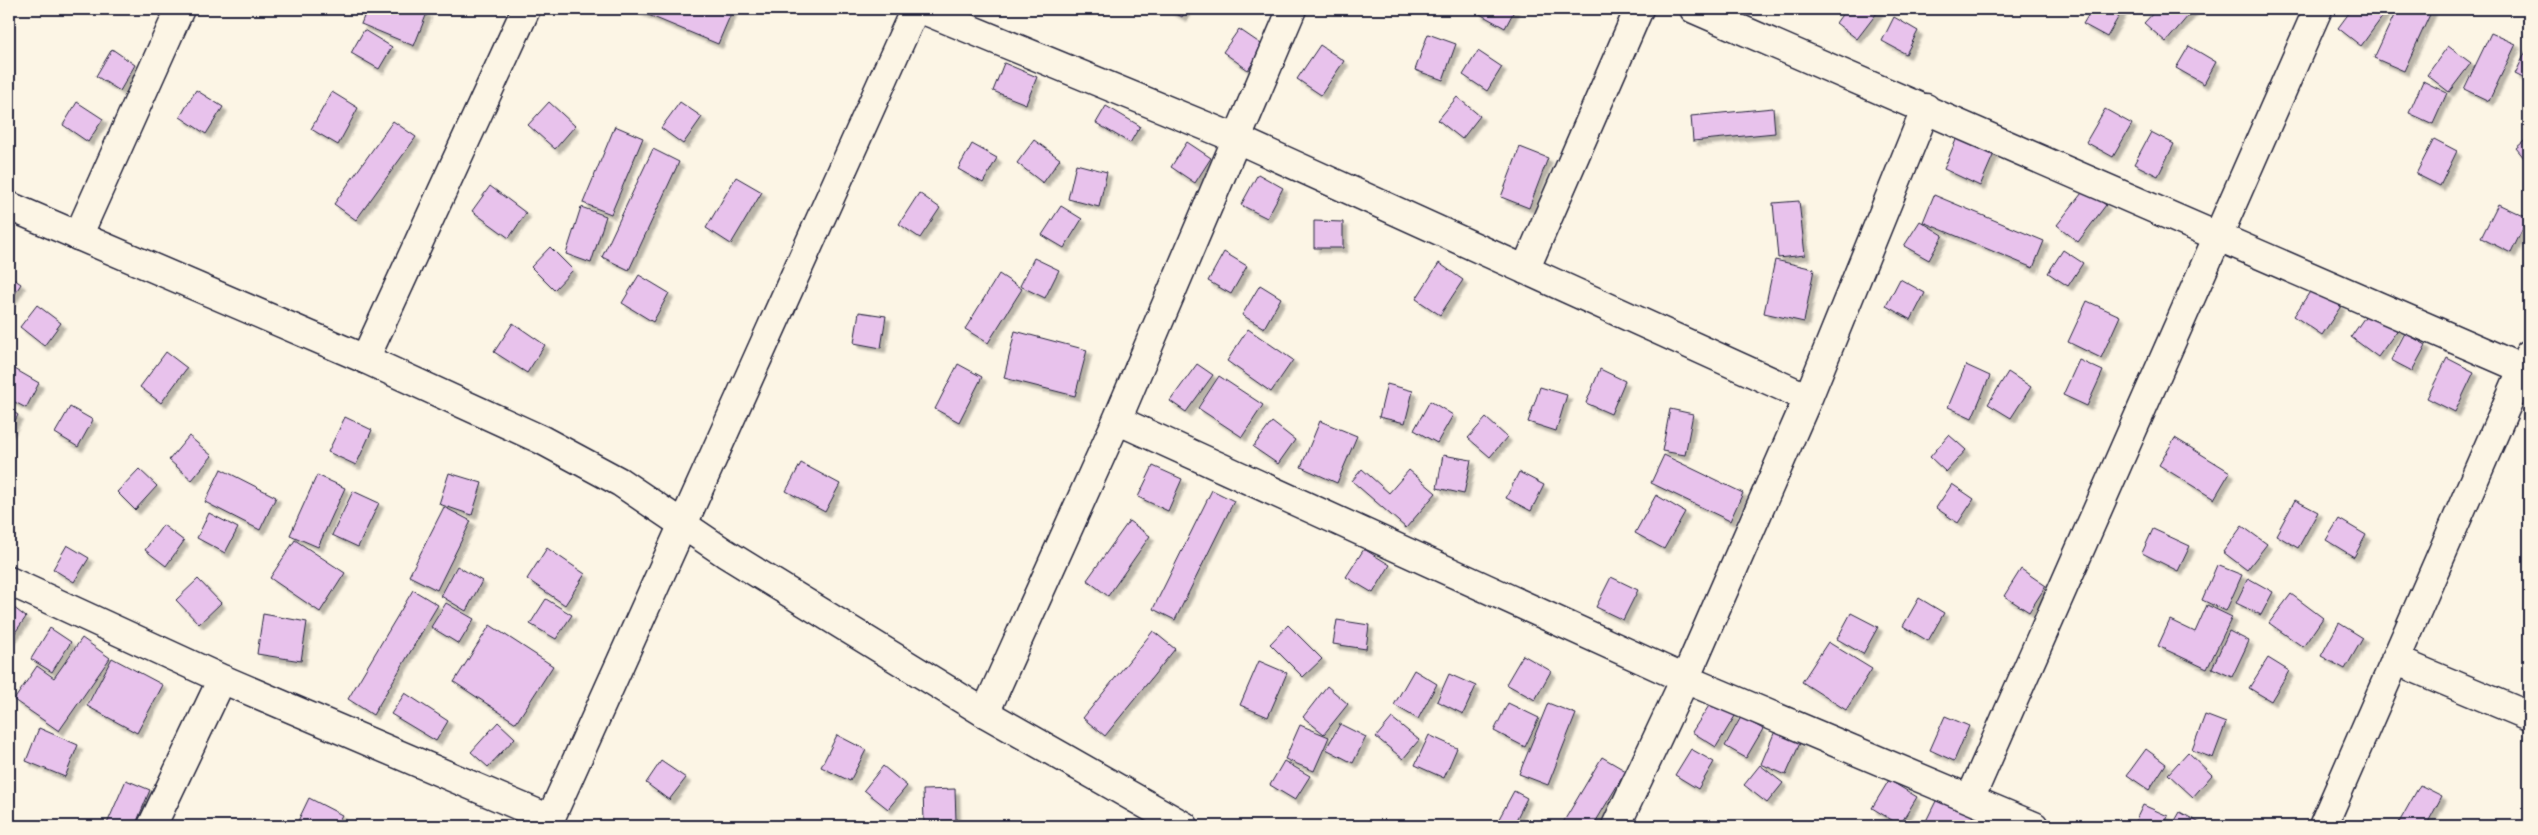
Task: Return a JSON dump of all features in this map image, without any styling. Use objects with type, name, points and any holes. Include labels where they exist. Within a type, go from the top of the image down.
[{"type":"street","points":[[78,236],[180,9]]},
{"type":"street","points":[[365,359],[526,9]]},
{"type":"street","points":[[9,581],[222,679],[548,823],[915,9]]},
{"type":"street","points":[[921,9],[1235,138],[1808,398]]},
{"type":"street","points":[[985,713],[1117,420],[1235,138],[1292,9]]},
{"type":"street","points":[[1525,270],[1638,9]]},
{"type":"street","points":[[1694,9],[1926,108],[2216,236],[2526,362],[2323,826]]},
{"type":"street","points":[[1970,799],[2216,236],[2318,9]]},
{"type":"street","points":[[1616,826],[1685,678],[1808,398],[1926,108]]},
{"type":"street","points":[[9,206],[365,359],[542,440],[620,482],[725,553],[985,713],[1184,826]]},
{"type":"street","points":[[1117,420],[1685,678],[2034,826]]},
{"type":"street","points":[[2395,660],[2529,716]]},
{"type":"street","points":[[152,826],[222,679]]},
{"type":"building","points":[[367,9],[417,9],[427,13],[414,46],[361,24]]},
{"type":"building","points":[[634,9],[733,9],[718,44]]},
{"type":"building","points":[[1168,9],[1187,9],[1182,17]]},
{"type":"building","points":[[1480,9],[1515,9],[1505,28],[1478,13]]},
{"type":"building","points":[[1846,9],[1880,9],[1857,39],[1836,23]]},
{"type":"building","points":[[2092,9],[2123,9],[2107,37],[2083,24]]},
{"type":"building","points":[[2157,9],[2194,9],[2166,42],[2144,23]]},
{"type":"building","points":[[2352,9],[2388,9],[2361,46],[2338,28]]},
{"type":"building","points":[[2397,9],[2432,10],[2404,71],[2374,58]]},
{"type":"building","points":[[1894,17],[1918,31],[1906,54],[1882,41]]},
{"type":"building","points":[[1239,29],[1264,46],[1248,70],[1223,52]]},
{"type":"building","points":[[364,30],[392,47],[379,69],[351,53]]},
{"type":"building","points":[[2491,33],[2516,44],[2489,101],[2464,89]]},
{"type":"building","points":[[1428,34],[1456,44],[1443,80],[1415,70]]},
{"type":"building","points":[[1320,45],[1344,61],[1321,95],[1297,79]]},
{"type":"building","points":[[2529,45],[2529,81],[2515,74]]},
{"type":"building","points":[[2189,46],[2216,62],[2204,84],[2176,68]]},
{"type":"building","points":[[2448,46],[2471,63],[2449,92],[2427,75]]},
{"type":"building","points":[[112,49],[135,65],[120,91],[96,76]]},
{"type":"building","points":[[1478,51],[1502,67],[1487,91],[1463,75]]},
{"type":"building","points":[[1004,63],[1037,77],[1026,104],[993,91]]},
{"type":"building","points":[[2423,81],[2447,93],[2433,124],[2409,113]]},
{"type":"building","points":[[196,90],[223,107],[206,134],[180,117]]},
{"type":"building","points":[[332,92],[358,108],[338,145],[311,129]]},
{"type":"building","points":[[1457,97],[1480,116],[1462,139],[1438,120]]},
{"type":"building","points":[[77,102],[103,119],[88,142],[63,125]]},
{"type":"building","points":[[549,102],[575,126],[555,149],[528,125]]},
{"type":"building","points":[[680,102],[702,117],[683,144],[661,128]]},
{"type":"building","points":[[1106,106],[1140,126],[1130,143],[1096,123]]},
{"type":"building","points":[[1773,108],[1775,133],[1693,141],[1691,116]]},
{"type":"building","points":[[2105,109],[2132,124],[2113,157],[2086,142]]},
{"type":"building","points":[[393,121],[416,137],[356,220],[334,204]]},
{"type":"building","points":[[615,126],[643,138],[611,214],[583,203]]},
{"type":"building","points":[[2151,132],[2174,144],[2158,176],[2134,164]]},
{"type":"building","points":[[1958,135],[1995,151],[1980,186],[1944,169]]},
{"type":"building","points":[[2529,137],[2529,164],[2516,148]]},
{"type":"building","points":[[2434,139],[2457,151],[2440,186],[2416,174]]},
{"type":"building","points":[[1034,140],[1060,159],[1043,183],[1017,163]]},
{"type":"building","points":[[1187,142],[1211,158],[1195,183],[1171,167]]},
{"type":"building","points":[[972,144],[997,158],[983,183],[958,169]]},
{"type":"building","points":[[1520,147],[1548,158],[1529,208],[1501,197]]},
{"type":"building","points":[[653,149],[679,162],[629,270],[602,257]]},
{"type":"building","points":[[1076,164],[1107,172],[1099,207],[1068,199]]},
{"type":"building","points":[[1258,174],[1283,188],[1267,218],[1241,205]]},
{"type":"building","points":[[736,177],[762,192],[731,244],[706,228]]},
{"type":"building","points":[[490,186],[526,213],[509,238],[472,211]]},
{"type":"building","points":[[2085,189],[2106,205],[2078,242],[2057,225]]},
{"type":"building","points":[[919,193],[940,208],[920,238],[899,224]]},
{"type":"building","points":[[1934,195],[2044,241],[2033,268],[1923,222]]},
{"type":"building","points":[[1799,201],[1805,255],[1778,258],[1773,203]]},
{"type":"building","points":[[2498,204],[2528,218],[2511,253],[2481,238]]},
{"type":"building","points":[[1061,206],[1082,219],[1064,248],[1042,235]]},
{"type":"building","points":[[581,207],[606,216],[591,263],[566,254]]},
{"type":"building","points":[[1314,221],[1343,222],[1343,248],[1314,248]]},
{"type":"building","points":[[1920,221],[1943,235],[1929,260],[1904,246]]},
{"type":"building","points":[[550,247],[573,270],[554,290],[531,267]]},
{"type":"building","points":[[2063,250],[2083,263],[2068,286],[2048,273]]},
{"type":"building","points":[[1224,252],[1247,266],[1231,294],[1208,281]]},
{"type":"building","points":[[1034,258],[1059,270],[1045,298],[1020,286]]},
{"type":"building","points":[[1775,260],[1814,269],[1804,322],[1764,313]]},
{"type":"building","points":[[1439,263],[1463,280],[1440,315],[1416,299]]},
{"type":"building","points":[[999,274],[1022,289],[988,343],[965,329]]},
{"type":"building","points":[[639,275],[669,293],[653,322],[622,303]]},
{"type":"building","points":[[9,276],[21,284],[9,303]]},
{"type":"building","points":[[1900,279],[1925,293],[1911,320],[1886,306]]},
{"type":"building","points":[[1260,285],[1281,298],[1264,328],[1242,315]]},
{"type":"building","points":[[2313,287],[2341,306],[2322,335],[2294,316]]},
{"type":"building","points":[[2087,301],[2120,316],[2101,358],[2068,342]]},
{"type":"building","points":[[37,305],[61,323],[44,346],[20,327]]},
{"type":"building","points":[[2371,308],[2399,328],[2378,357],[2351,337]]},
{"type":"building","points":[[859,312],[886,316],[881,348],[854,343]]},
{"type":"building","points":[[513,323],[545,345],[527,373],[494,352]]},
{"type":"building","points":[[1248,329],[1293,360],[1271,392],[1227,361]]},
{"type":"building","points":[[1015,331],[1087,350],[1075,396],[1004,378]]},
{"type":"building","points":[[2405,333],[2426,345],[2412,371],[2391,360]]},
{"type":"building","points":[[166,352],[187,368],[161,403],[140,387]]},
{"type":"building","points":[[2447,358],[2474,372],[2455,412],[2427,398]]},
{"type":"building","points":[[2079,360],[2103,371],[2087,406],[2063,395]]},
{"type":"building","points":[[958,364],[982,377],[959,422],[935,409]]},
{"type":"building","points":[[1197,364],[1213,375],[1186,412],[1170,401]]},
{"type":"building","points":[[1966,365],[1990,376],[1972,418],[1948,407]]},
{"type":"building","points":[[13,368],[39,383],[26,408],[9,399],[9,375]]},
{"type":"building","points":[[1600,369],[1625,381],[1611,414],[1586,403]]},
{"type":"building","points":[[2008,372],[2031,387],[2011,418],[1988,404]]},
{"type":"building","points":[[1219,376],[1263,405],[1242,437],[1198,408]]},
{"type":"building","points":[[1387,384],[1413,391],[1405,423],[1379,417]]},
{"type":"building","points":[[1540,387],[1567,395],[1556,431],[1528,422]]},
{"type":"building","points":[[1430,401],[1453,415],[1437,443],[1414,430]]},
{"type":"building","points":[[70,407],[93,420],[78,447],[55,433]]},
{"type":"building","points":[[9,409],[18,415],[9,432]]},
{"type":"building","points":[[1670,409],[1693,414],[1685,455],[1662,451]]},
{"type":"building","points":[[345,417],[372,430],[356,465],[328,452]]},
{"type":"building","points":[[1486,418],[1507,437],[1490,457],[1468,438]]},
{"type":"building","points":[[1320,421],[1357,436],[1337,483],[1301,467]]},
{"type":"building","points":[[1272,422],[1295,440],[1278,464],[1253,447]]},
{"type":"building","points":[[1949,435],[1966,450],[1946,472],[1930,457]]},
{"type":"building","points":[[189,436],[212,456],[192,480],[169,460]]},
{"type":"building","points":[[2175,438],[2230,472],[2214,499],[2159,465]]},
{"type":"building","points":[[1443,455],[1471,460],[1464,494],[1437,488]]},
{"type":"building","points":[[1664,455],[1743,493],[1730,521],[1651,483]]},
{"type":"building","points":[[801,463],[840,484],[825,512],[786,491]]},
{"type":"building","points":[[1153,466],[1182,479],[1168,511],[1138,497]]},
{"type":"building","points":[[139,469],[157,486],[135,510],[117,492]]},
{"type":"building","points":[[221,469],[276,497],[260,530],[205,502]]},
{"type":"building","points":[[1362,469],[1389,493],[1409,470],[1436,493],[1406,528],[1352,481]]},
{"type":"building","points":[[1519,472],[1544,485],[1531,511],[1506,498]]},
{"type":"building","points":[[449,473],[482,483],[472,515],[439,504]]},
{"type":"building","points":[[317,475],[345,488],[318,547],[290,535]]},
{"type":"building","points":[[1952,484],[1974,499],[1958,523],[1936,508]]},
{"type":"building","points":[[1212,490],[1234,501],[1175,620],[1153,609]]},
{"type":"building","points":[[353,491],[379,503],[358,547],[332,535]]},
{"type":"building","points":[[1656,495],[1685,512],[1664,549],[1635,533]]},
{"type":"building","points":[[2295,500],[2318,512],[2298,548],[2276,535]]},
{"type":"building","points":[[444,507],[471,521],[437,590],[409,576]]},
{"type":"building","points":[[209,513],[238,528],[225,553],[197,538]]},
{"type":"building","points":[[2339,519],[2366,535],[2354,557],[2326,540]]},
{"type":"building","points":[[1129,521],[1150,536],[1108,596],[1087,580]]},
{"type":"building","points":[[163,525],[184,541],[166,566],[145,550]]},
{"type":"building","points":[[2242,526],[2267,544],[2247,570],[2223,552]]},
{"type":"building","points":[[2153,529],[2190,546],[2178,571],[2142,553]]},
{"type":"building","points":[[295,540],[345,573],[320,612],[270,578]]},
{"type":"building","points":[[67,545],[89,558],[74,582],[53,569]]},
{"type":"building","points":[[547,548],[585,574],[565,605],[527,579]]},
{"type":"building","points":[[1364,549],[1390,565],[1373,593],[1346,577]]},
{"type":"building","points":[[2217,565],[2242,575],[2226,611],[2202,600]]},
{"type":"building","points":[[457,566],[482,581],[466,611],[441,596]]},
{"type":"building","points":[[2021,569],[2046,586],[2029,612],[2004,596]]},
{"type":"building","points":[[1611,577],[1638,590],[1623,620],[1596,607]]},
{"type":"building","points":[[2248,578],[2273,592],[2261,615],[2236,603]]},
{"type":"building","points":[[198,579],[221,603],[199,624],[176,600]]},
{"type":"building","points":[[413,590],[438,605],[373,715],[348,699]]},
{"type":"building","points":[[2291,594],[2323,618],[2303,647],[2269,623]]},
{"type":"building","points":[[1919,598],[1944,613],[1928,641],[1903,626]]},
{"type":"building","points":[[546,599],[572,615],[556,639],[530,624]]},
{"type":"building","points":[[446,603],[474,619],[459,644],[431,627]]},
{"type":"building","points":[[9,604],[26,617],[9,641]]},
{"type":"building","points":[[2207,605],[2232,617],[2207,669],[2158,646],[2170,620],[2195,632]]},
{"type":"building","points":[[1851,613],[1878,627],[1863,654],[1837,639]]},
{"type":"building","points":[[263,614],[307,622],[301,661],[257,654]]},
{"type":"building","points":[[1337,620],[1369,625],[1366,649],[1333,644]]},
{"type":"building","points":[[2339,623],[2363,638],[2345,669],[2321,656]]},
{"type":"building","points":[[490,625],[553,666],[516,723],[454,682]]},
{"type":"building","points":[[1288,625],[1322,659],[1303,677],[1270,644]]},
{"type":"building","points":[[50,628],[71,642],[52,672],[31,659]]},
{"type":"building","points":[[1153,631],[1175,649],[1105,736],[1083,718]]},
{"type":"building","points":[[2229,631],[2249,641],[2232,677],[2212,668]]},
{"type":"building","points":[[82,638],[110,658],[59,731],[14,700],[37,666],[54,678]]},
{"type":"building","points":[[1828,642],[1872,669],[1846,710],[1802,682]]},
{"type":"building","points":[[1523,655],[1551,671],[1535,700],[1506,684]]},
{"type":"building","points":[[112,658],[163,685],[137,733],[87,706]]},
{"type":"building","points":[[2268,658],[2289,671],[2271,701],[2249,688]]},
{"type":"building","points":[[1259,661],[1287,673],[1268,717],[1240,705]]},
{"type":"building","points":[[1414,670],[1437,684],[1418,719],[1394,705]]},
{"type":"building","points":[[1449,674],[1476,686],[1463,714],[1437,701]]},
{"type":"building","points":[[1327,686],[1348,704],[1324,734],[1303,717]]},
{"type":"building","points":[[405,693],[448,721],[436,741],[391,714]]},
{"type":"building","points":[[1712,701],[1735,716],[1716,747],[1692,732]]},
{"type":"building","points":[[1508,703],[1539,718],[1525,747],[1494,731]]},
{"type":"building","points":[[1548,703],[1576,714],[1548,785],[1519,774]]},
{"type":"building","points":[[2205,715],[2226,723],[2213,758],[2192,750]]},
{"type":"building","points":[[1945,716],[1969,726],[1954,761],[1930,750]]},
{"type":"building","points":[[1741,717],[1763,729],[1746,758],[1725,746]]},
{"type":"building","points":[[1392,718],[1419,740],[1403,759],[1376,737]]},
{"type":"building","points":[[498,722],[515,738],[488,767],[471,752]]},
{"type":"building","points":[[1340,724],[1366,737],[1353,763],[1326,749]]},
{"type":"building","points":[[1300,725],[1329,737],[1314,771],[1285,759]]},
{"type":"building","points":[[39,728],[78,745],[65,777],[26,761]]},
{"type":"building","points":[[1775,731],[1800,743],[1786,775],[1761,764]]},
{"type":"building","points":[[837,735],[866,750],[850,781],[821,767]]},
{"type":"building","points":[[1429,735],[1457,748],[1444,778],[1415,765]]},
{"type":"building","points":[[1691,749],[1714,762],[1698,789],[1675,775]]},
{"type":"building","points":[[2146,749],[2166,764],[2149,790],[2127,775]]},
{"type":"building","points":[[2188,752],[2212,775],[2193,797],[2168,774]]},
{"type":"building","points":[[1602,757],[1626,771],[1593,826],[1561,826]]},
{"type":"building","points":[[661,761],[686,778],[669,800],[646,783]]},
{"type":"building","points":[[1284,761],[1310,776],[1295,800],[1270,785]]},
{"type":"building","points":[[1760,765],[1783,783],[1767,803],[1744,785]]},
{"type":"building","points":[[883,766],[907,786],[888,809],[864,790]]},
{"type":"building","points":[[126,780],[150,790],[135,826],[106,826]]},
{"type":"building","points":[[1889,780],[1917,797],[1900,825],[1872,808]]},
{"type":"building","points":[[2420,785],[2442,796],[2426,826],[2397,826]]},
{"type":"building","points":[[955,789],[956,821],[924,822],[923,790]]},
{"type":"building","points":[[1514,791],[1527,798],[1513,826],[1495,826]]},
{"type":"building","points":[[309,798],[342,815],[336,826],[303,826],[297,823]]},
{"type":"building","points":[[1937,799],[1973,816],[1968,826],[1924,825]]},
{"type":"building","points":[[2143,805],[2168,816],[2164,826],[2133,826]]},
{"type":"building","points":[[2180,812],[2205,826],[2172,826]]}]
